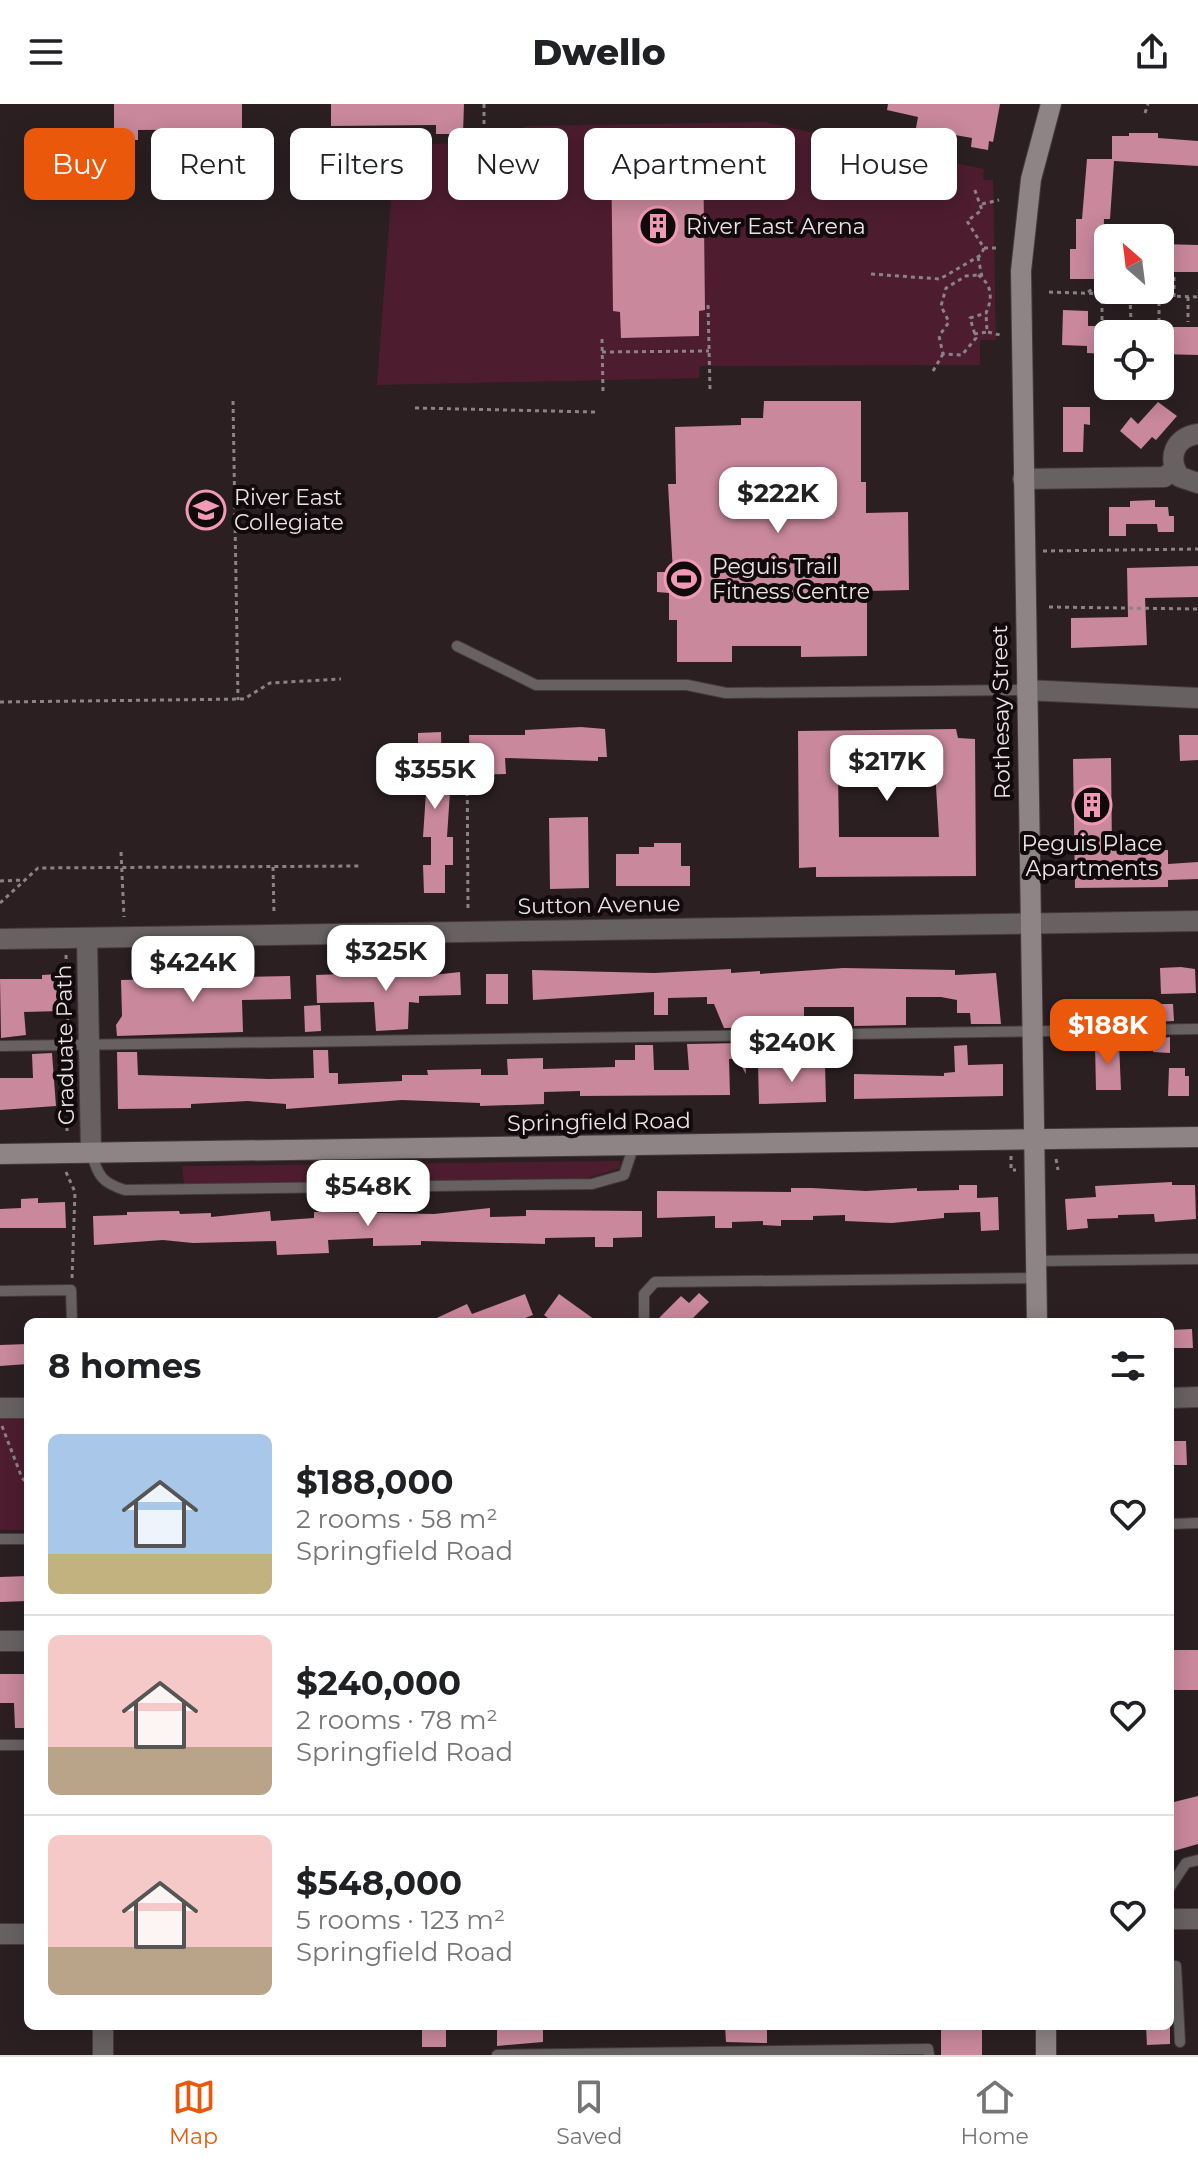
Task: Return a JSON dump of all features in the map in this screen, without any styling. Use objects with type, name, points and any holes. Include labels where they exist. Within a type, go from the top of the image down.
[{"type":"street","name":"Rothesay Street","points":[[1037,1318],[1033,1032],[1028,922],[1021,271],[1031,179],[1051,104]]},
{"type":"street","points":[[1198,434],[1188,435],[1175,446],[1175,470],[1187,481],[1198,483]]},
{"type":"street","points":[[1023,479],[1164,477],[1175,470]]},
{"type":"street","points":[[1025,690],[1198,698]]},
{"type":"street","name":"Sutton Avenue","points":[[0,939],[1198,921]]},
{"type":"street","name":"Graduate Path","points":[[87,938],[91,1152]]},
{"type":"street","name":"Springfield Road","points":[[0,1154],[1198,1137]]},
{"type":"street","points":[[1174,1398],[1198,1397]]},
{"type":"street","points":[[0,1408],[24,1408]]},
{"type":"street","points":[[0,1641],[24,1641]]},
{"type":"street","points":[[1174,1919],[1198,1919]]},
{"type":"street","points":[[0,1934],[24,1934]]},
{"type":"street","points":[[103,2030],[103,2055]]},
{"type":"street","points":[[1046,2030],[1046,2055]]},
{"type":"lane","points":[[457,646],[536,685],[687,685],[726,693],[1025,690]]},
{"type":"lane","points":[[0,1046],[1198,1029]]},
{"type":"lane","points":[[91,1152],[97,1173],[105,1184],[125,1190],[592,1184],[624,1175],[634,1145]]},
{"type":"lane","points":[[644,1318],[644,1294],[655,1282],[1036,1270],[1198,1259]]},
{"type":"lane","points":[[0,1291],[71,1290],[72,1318]]},
{"type":"lane","points":[[1174,1524],[1198,1523]]},
{"type":"lane","points":[[0,1539],[24,1539]]},
{"type":"lane","points":[[0,1745],[24,1745]]},
{"type":"lane","points":[[1174,1881],[1186,1863],[1198,1860]]},
{"type":"lane","points":[[1174,1966],[1180,2042]]},
{"type":"lane","points":[[497,2055],[928,2049],[929,2055]]},
{"type":"path","points":[[484,104],[484,128]]},
{"type":"path","points":[[1145,113],[1148,104]]},
{"type":"path","points":[[974,188],[982,210],[967,221],[984,248]]},
{"type":"path","points":[[982,204],[999,200]]},
{"type":"path","points":[[984,248],[999,248]]},
{"type":"path","points":[[871,274],[940,279],[978,257],[984,248]]},
{"type":"path","points":[[978,257],[983,278],[991,292],[986,313],[987,332]]},
{"type":"path","points":[[933,371],[943,354],[939,336],[949,322],[941,306],[946,288],[966,276],[983,278]]},
{"type":"path","points":[[940,279],[946,288]]},
{"type":"path","points":[[1088,292],[1094,288]]},
{"type":"path","points":[[1049,292],[1094,293]]},
{"type":"path","points":[[1174,297],[1198,297]]},
{"type":"path","points":[[1188,297],[1188,322]]},
{"type":"path","points":[[1102,304],[1102,320]]},
{"type":"path","points":[[708,305],[710,389]]},
{"type":"path","points":[[943,354],[962,355],[971,347],[974,334],[970,318],[986,313]]},
{"type":"path","points":[[974,334],[987,332],[1000,335]]},
{"type":"path","points":[[602,339],[603,392]]},
{"type":"path","points":[[602,352],[709,351]]},
{"type":"path","points":[[233,401],[238,700]]},
{"type":"path","points":[[415,408],[595,412]]},
{"type":"path","points":[[1023,551],[1198,549]]},
{"type":"path","points":[[1049,607],[1198,609]]},
{"type":"path","points":[[0,702],[238,700],[270,683],[341,679]]},
{"type":"path","points":[[467,744],[468,912]]},
{"type":"path","points":[[121,852],[124,937]]},
{"type":"path","points":[[0,903],[38,868],[359,866]]},
{"type":"path","points":[[273,867],[274,914]]},
{"type":"path","points":[[0,881],[25,880]]},
{"type":"path","points":[[65,938],[67,1131]]},
{"type":"path","points":[[1011,1156],[1011,1170]]},
{"type":"path","points":[[1057,1156],[1058,1170]]},
{"type":"path","points":[[65,1171],[75,1192],[71,1290]]},
{"type":"path","points":[[0,1423],[24,1480]]},
{"type":"shaded area","points":[[764,122],[792,128],[584,128],[584,200],[795,200],[795,129],[811,132],[811,200],[957,200],[957,163],[984,169],[983,180],[993,180],[996,340],[980,340],[980,365],[700,366],[699,378],[377,385],[391,200],[432,200],[432,144],[448,143],[448,200],[568,200],[568,128],[521,128]]},
{"type":"shaded area","points":[[620,1161],[620,1168],[588,1178],[184,1184],[182,1166]]},
{"type":"shaded area","points":[[24,1418],[24,1530],[0,1530],[0,1419]]},
{"type":"building","points":[[114,104],[242,104],[242,128],[151,128],[138,130],[138,140],[135,140],[135,128],[114,128]]},
{"type":"building","points":[[331,104],[464,104],[463,128],[448,128],[448,134],[436,134],[436,125],[331,126]]},
{"type":"building","points":[[888,104],[1000,104],[993,142],[989,141],[988,150],[971,147],[972,138],[957,135],[957,128],[916,128],[918,117],[887,110]]},
{"type":"building","points":[[1129,133],[1158,133],[1158,138],[1198,141],[1198,166],[1114,161],[1110,219],[1104,219],[1104,224],[1094,224],[1094,279],[1070,279],[1070,249],[1076,249],[1076,219],[1082,219],[1087,159],[1112,159],[1112,136],[1129,136]]},
{"type":"building","name":"River East Arena","points":[[612,200],[704,200],[705,310],[699,311],[699,336],[621,338],[620,312],[613,311]]},
{"type":"building","points":[[1174,244],[1198,245],[1198,272],[1174,272]]},
{"type":"building","points":[[1063,310],[1088,311],[1088,326],[1094,326],[1094,353],[1087,353],[1087,346],[1062,345]]},
{"type":"building","points":[[1174,327],[1198,327],[1198,355],[1174,354]]},
{"type":"building","points":[[764,401],[861,401],[861,482],[866,482],[866,513],[908,512],[909,590],[867,591],[867,656],[801,657],[801,646],[732,646],[732,662],[677,662],[677,620],[669,620],[669,593],[657,592],[657,572],[673,572],[668,484],[676,484],[675,427],[741,425],[741,418],[763,418]]},
{"type":"building","points":[[1158,402],[1177,416],[1156,440],[1152,437],[1141,449],[1120,431],[1131,417],[1138,424]]},
{"type":"building","points":[[1063,407],[1090,407],[1090,425],[1084,424],[1083,452],[1063,452]]},
{"type":"building","points":[[1155,500],[1155,507],[1168,507],[1169,516],[1174,516],[1174,532],[1158,532],[1157,524],[1126,524],[1126,536],[1109,536],[1109,507],[1130,507],[1130,501]]},
{"type":"building","points":[[1198,566],[1198,597],[1145,598],[1147,645],[1071,648],[1071,618],[1128,617],[1127,568]]},
{"type":"building","points":[[605,729],[607,757],[598,757],[598,761],[505,758],[506,774],[470,775],[469,735],[525,735],[525,730]]},
{"type":"building","points":[[956,729],[958,738],[975,739],[976,876],[816,877],[816,867],[799,868],[798,731]],"holes":[[[935,769],[939,837],[839,837],[838,771]]]},
{"type":"building","points":[[441,732],[442,777],[451,777],[447,837],[453,837],[453,865],[445,865],[445,893],[424,893],[423,865],[431,865],[431,837],[423,837],[427,777],[418,777],[418,733]]},
{"type":"building","points":[[1179,735],[1198,735],[1198,760],[1180,761]]},
{"type":"building","name":"Peguis Place Apartments","points":[[1111,758],[1112,851],[1168,850],[1168,864],[1198,862],[1198,879],[1168,880],[1168,887],[1075,888],[1073,759]]},
{"type":"building","points":[[588,817],[589,888],[550,889],[549,818]]},
{"type":"building","points":[[654,843],[681,843],[681,866],[690,866],[690,886],[616,886],[616,854],[639,854],[639,847],[654,847]]},
{"type":"building","points":[[843,968],[955,970],[955,975],[996,973],[1001,1024],[971,1024],[970,1013],[957,1013],[957,1000],[941,997],[906,997],[906,1025],[854,1026],[854,1007],[804,1007],[804,1027],[724,1028],[714,1004],[707,1004],[707,997],[668,998],[668,1015],[654,1015],[654,992],[533,1000],[532,970],[654,973],[731,969],[731,973],[760,971],[760,974]]},
{"type":"building","points":[[1160,968],[1195,969],[1196,993],[1161,994]]},
{"type":"building","points":[[390,972],[433,975],[460,972],[461,995],[419,996],[419,1003],[409,1002],[408,1029],[376,1031],[374,1002],[317,1003],[316,975]]},
{"type":"building","points":[[60,974],[61,1011],[24,1012],[26,1035],[1,1038],[0,979],[42,979],[42,975]]},
{"type":"building","points":[[486,974],[508,974],[508,1004],[486,1004]]},
{"type":"building","points":[[290,976],[291,999],[242,1000],[243,1032],[117,1036],[116,1025],[122,1016],[121,980]]},
{"type":"building","points":[[1155,1004],[1173,1004],[1174,1021],[1155,1022]]},
{"type":"building","points":[[320,1005],[321,1031],[305,1032],[304,1006]]},
{"type":"building","points":[[1170,1037],[1170,1053],[1153,1052],[1153,1039]]},
{"type":"building","points":[[744,1043],[746,1074],[737,1059],[729,1059],[730,1095],[580,1096],[580,1091],[544,1092],[544,1104],[480,1106],[480,1103],[402,1100],[286,1109],[286,1104],[248,1101],[191,1104],[191,1108],[118,1109],[117,1052],[137,1052],[138,1075],[269,1079],[314,1078],[313,1050],[328,1050],[329,1073],[338,1073],[338,1084],[402,1081],[402,1075],[428,1075],[427,1070],[481,1069],[481,1075],[508,1075],[507,1059],[543,1058],[543,1069],[615,1067],[615,1060],[635,1060],[635,1045],[653,1045],[654,1070],[689,1070],[687,1044]]},
{"type":"building","points":[[1119,1043],[1121,1090],[1096,1090],[1095,1044]]},
{"type":"building","points":[[967,1045],[968,1065],[1003,1064],[1003,1096],[854,1099],[854,1074],[944,1076],[944,1073],[955,1072],[954,1046]]},
{"type":"building","points":[[52,1053],[56,1106],[0,1110],[0,1078],[33,1078],[32,1054]]},
{"type":"building","points":[[758,1064],[825,1064],[826,1102],[759,1104]]},
{"type":"building","points":[[1169,1068],[1185,1068],[1185,1076],[1189,1076],[1189,1096],[1168,1096]]},
{"type":"building","points":[[1172,1182],[1172,1185],[1195,1185],[1196,1219],[1155,1222],[1154,1214],[1118,1215],[1118,1218],[1087,1219],[1088,1228],[1067,1230],[1065,1199],[1096,1197],[1095,1186]]},
{"type":"building","points":[[959,1185],[977,1185],[977,1198],[998,1197],[999,1230],[981,1231],[980,1212],[944,1213],[944,1218],[892,1223],[845,1221],[845,1215],[813,1216],[813,1220],[781,1220],[781,1226],[763,1225],[763,1221],[732,1222],[732,1228],[715,1228],[715,1216],[657,1218],[657,1191],[791,1192],[791,1188],[866,1191],[917,1188],[917,1191],[959,1190]]},
{"type":"building","points":[[38,1198],[38,1203],[65,1202],[66,1228],[0,1228],[0,1209],[21,1208],[21,1199]]},
{"type":"building","points":[[490,1208],[490,1217],[526,1216],[526,1210],[642,1211],[642,1237],[613,1238],[613,1247],[595,1247],[595,1237],[545,1238],[545,1244],[421,1241],[421,1245],[373,1246],[373,1238],[328,1240],[329,1253],[277,1255],[276,1241],[193,1243],[163,1240],[94,1245],[93,1216],[127,1215],[127,1212],[179,1211],[180,1214],[211,1213],[211,1217],[270,1211],[271,1221],[314,1218],[314,1212],[434,1214]]},
{"type":"building","points":[[699,1293],[709,1302],[693,1318],[659,1318],[681,1296],[689,1303]]},
{"type":"building","points":[[525,1294],[533,1315],[525,1318],[437,1318],[467,1304],[472,1314]]},
{"type":"building","points":[[559,1294],[592,1318],[548,1318],[544,1315]]},
{"type":"building","points":[[1192,1329],[1193,1348],[1174,1348],[1174,1330]]},
{"type":"building","points":[[24,1344],[24,1364],[0,1366],[0,1345]]},
{"type":"building","points":[[1174,1441],[1186,1441],[1187,1465],[1174,1465]]},
{"type":"building","points":[[24,1576],[24,1601],[0,1602],[0,1577]]},
{"type":"building","points":[[1174,1650],[1198,1650],[1198,1690],[1174,1690]]},
{"type":"building","points":[[0,1674],[24,1674],[24,1728],[15,1728],[14,1703],[0,1703]]},
{"type":"building","points":[[1198,1796],[1198,1844],[1174,1851],[1174,1802]]},
{"type":"building","points":[[422,2030],[446,2030],[446,2047],[422,2047]]},
{"type":"building","points":[[497,2030],[543,2030],[543,2042],[497,2046]]},
{"type":"building","points":[[725,2030],[767,2030],[767,2043],[726,2042]]},
{"type":"building","points":[[941,2030],[982,2030],[982,2055],[941,2055]]},
{"type":"building","points":[[1146,2030],[1170,2030],[1170,2044],[1147,2045]]},
{"type":"place","name":"River East Arena","points":[[658,226]]},
{"type":"place","name":"River East Collegiate","points":[[206,510]]},
{"type":"place","name":"Peguis Trail Fitness Centre","points":[[684,579]]},
{"type":"place","name":"Peguis Place Apartments","points":[[1092,805]]}]
